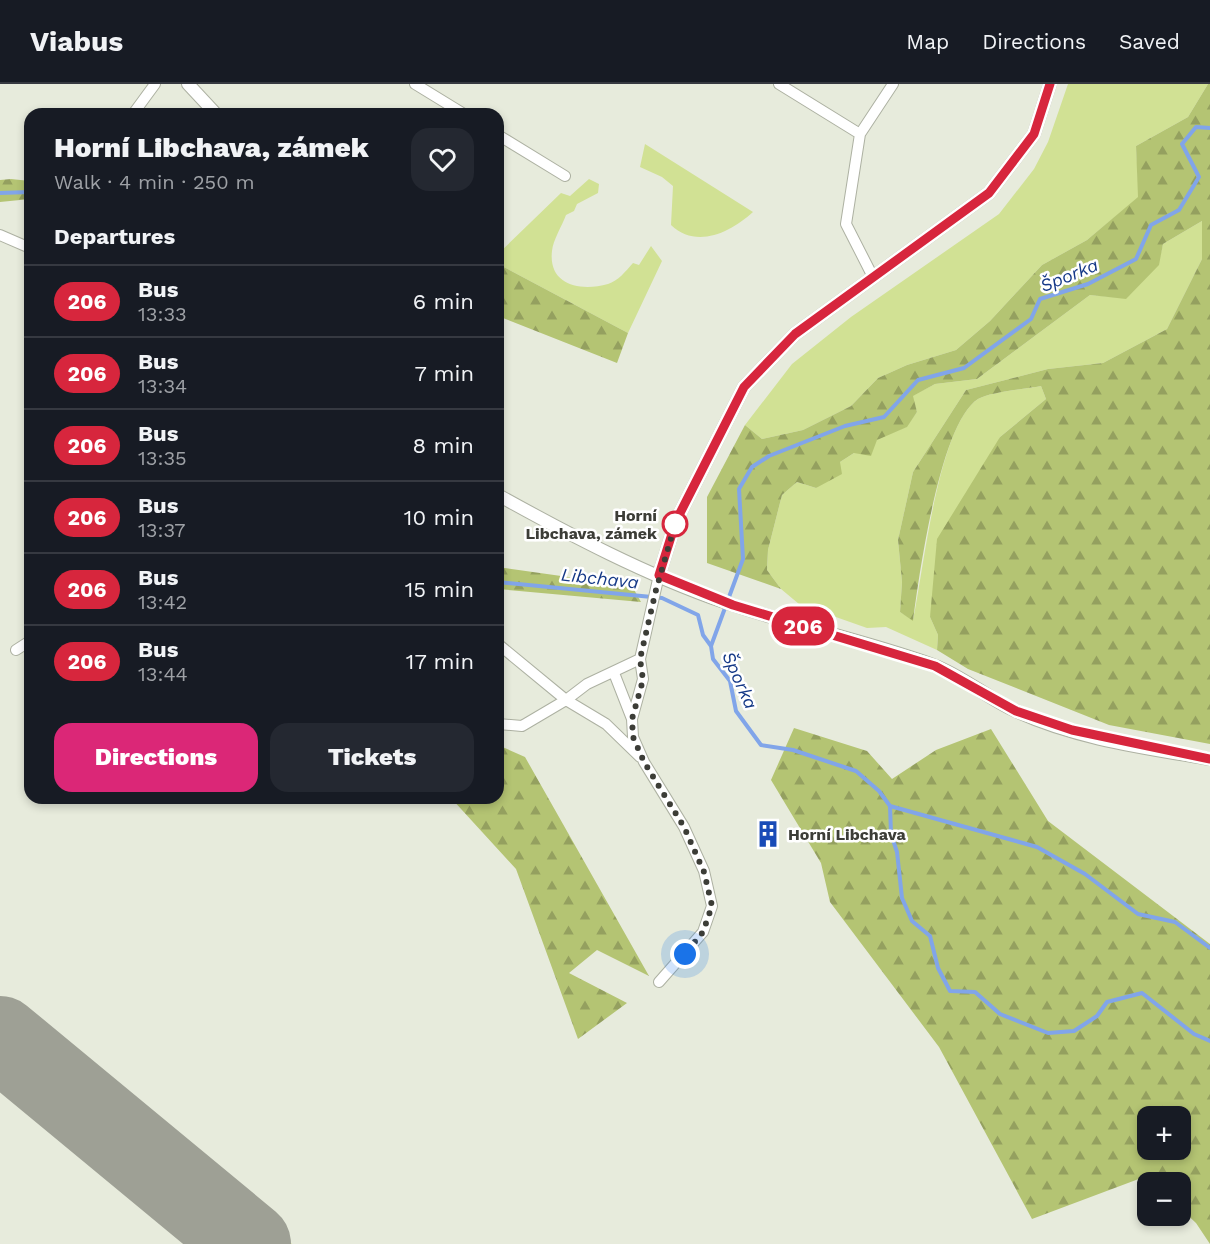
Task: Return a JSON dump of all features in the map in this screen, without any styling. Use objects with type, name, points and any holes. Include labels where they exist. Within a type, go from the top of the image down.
[{"type":"street","points":[[137,108],[155,84]]},
{"type":"street","points":[[188,84],[210,108]]},
{"type":"street","points":[[415,84],[454,108]]},
{"type":"street","points":[[779,84],[860,134]]},
{"type":"street","points":[[873,277],[846,224],[860,134],[893,84]]},
{"type":"street","points":[[632,719],[643,680],[640,659],[652,605],[676,521],[744,387],[795,334],[989,193],[1034,134],[1050,84]]},
{"type":"street","points":[[504,139],[565,176]]},
{"type":"street","points":[[0,235],[24,245]]},
{"type":"street","points":[[504,498],[549,523],[659,575],[733,605],[935,666],[1016,711],[1072,730],[1210,759]]},
{"type":"street","points":[[16,650],[24,644]]},
{"type":"street","points":[[504,649],[566,700],[606,724],[644,762]]},
{"type":"street","points":[[504,724],[522,726],[566,700],[587,684],[614,674],[640,659]]},
{"type":"street","points":[[614,674],[632,719],[633,737],[644,762],[684,827],[704,872],[712,906],[703,932],[659,982]]},
{"type":"green space","points":[[1068,84],[1208,84],[1188,117],[1136,146],[1139,197],[1087,240],[1042,265],[990,321],[956,350],[907,365],[878,378],[851,406],[803,430],[762,439],[745,425],[792,364],[851,317],[999,214],[1034,169],[1048,142]]},
{"type":"green space","points":[[1210,84],[1210,744],[1109,725],[968,669],[937,650],[938,635],[930,617],[937,539],[1000,437],[1046,399],[1041,386],[978,399],[965,414],[953,437],[942,468],[926,537],[913,621],[900,612],[902,582],[898,540],[913,472],[966,390],[1048,369],[1103,363],[1167,329],[1202,259],[1202,221],[1163,244],[1159,265],[1126,299],[1090,295],[977,379],[935,384],[913,396],[917,412],[907,427],[877,440],[871,456],[854,453],[840,462],[842,474],[816,488],[797,482],[782,495],[768,550],[767,570],[781,589],[707,563],[707,497],[745,425],[762,439],[803,430],[851,406],[878,378],[907,365],[956,350],[990,321],[1042,265],[1087,240],[1138,197],[1136,146],[1188,117]]},
{"type":"green space","points":[[645,144],[753,212],[724,232],[702,237],[681,232],[671,225],[673,186],[662,177],[640,167]]},
{"type":"green space","points":[[589,179],[599,184],[598,193],[577,204],[574,211],[566,215],[553,247],[552,263],[555,272],[568,283],[587,287],[615,281],[633,263],[639,265],[651,246],[662,261],[628,333],[504,267],[504,248],[561,193],[570,196]]},
{"type":"green space","points":[[0,180],[24,180],[24,200],[0,202]]},
{"type":"green space","points":[[1202,221],[1202,259],[1167,329],[1103,363],[1048,369],[966,390],[913,472],[898,540],[902,582],[900,612],[913,620],[927,537],[942,468],[952,438],[964,414],[978,399],[1041,386],[1046,399],[1000,437],[930,617],[938,635],[937,650],[886,627],[867,628],[799,604],[781,589],[767,570],[768,550],[782,495],[797,482],[816,488],[840,462],[854,453],[873,447],[877,439],[906,427],[917,412],[912,396],[935,384],[977,379],[1090,295],[1126,298],[1158,265],[1163,244]]},
{"type":"green space","points":[[504,267],[628,333],[617,363],[504,318]]},
{"type":"green space","points":[[504,568],[632,586],[641,602],[504,590]]},
{"type":"green space","points":[[794,728],[867,751],[892,779],[936,750],[991,729],[1048,821],[1210,944],[1210,1244],[1191,1218],[1191,1172],[1137,1172],[1137,1180],[1032,1219],[939,1047],[830,902],[821,863],[771,780]]},
{"type":"green space","points":[[504,748],[525,757],[649,976],[597,950],[569,973],[627,1003],[578,1039],[516,869],[456,804],[504,804]]},
{"type":"green space","points":[[0,1004],[292,1244],[270,1244],[0,1021]]},
{"type":"green space","points":[[0,1057],[227,1244],[197,1244],[0,1081]]},
{"type":"waterway","name":"Šporka","points":[[1210,128],[1196,127],[1182,144],[1199,177],[1179,210],[1151,225],[1136,259],[1088,284],[1040,299],[1031,319],[964,368],[918,380],[884,417],[845,426],[769,456],[752,467],[739,489],[743,559],[711,646],[713,659],[730,681],[736,711],[761,745],[793,750],[856,771],[879,791],[890,806],[891,834],[897,852],[902,898],[912,921],[930,936],[938,968],[950,991],[975,992],[1000,1014],[1048,1033],[1074,1031],[1097,1016],[1107,1002],[1142,993],[1194,1034],[1210,1041]]},
{"type":"waterway","name":"Libchava","points":[[0,193],[24,192]]},
{"type":"waterway","name":"Libchava","points":[[504,583],[662,598],[698,615],[703,635],[711,646]]},
{"type":"waterway","points":[[890,806],[1037,847],[1085,874],[1138,914],[1175,922],[1210,948]]},
{"type":"runway","points":[[0,1038],[249,1244]]},
{"type":"bus line","name":"206","points":[[1050,84],[1034,134],[989,193],[795,334],[744,387],[676,521],[659,575],[733,605],[872,645],[935,666],[958,676],[1016,711],[1072,730],[1147,748],[1210,759]]},
{"type":"place","name":"Horní Libchava, zámek","points":[[675,524]]},
{"type":"place","name":"Horní Libchava","points":[[768,834]]},
{"type":"route","points":[[675,524],[676,521],[659,575],[640,659],[643,680],[632,719],[633,737],[644,762],[684,827],[704,872],[712,906],[703,932],[685,954]]}]
